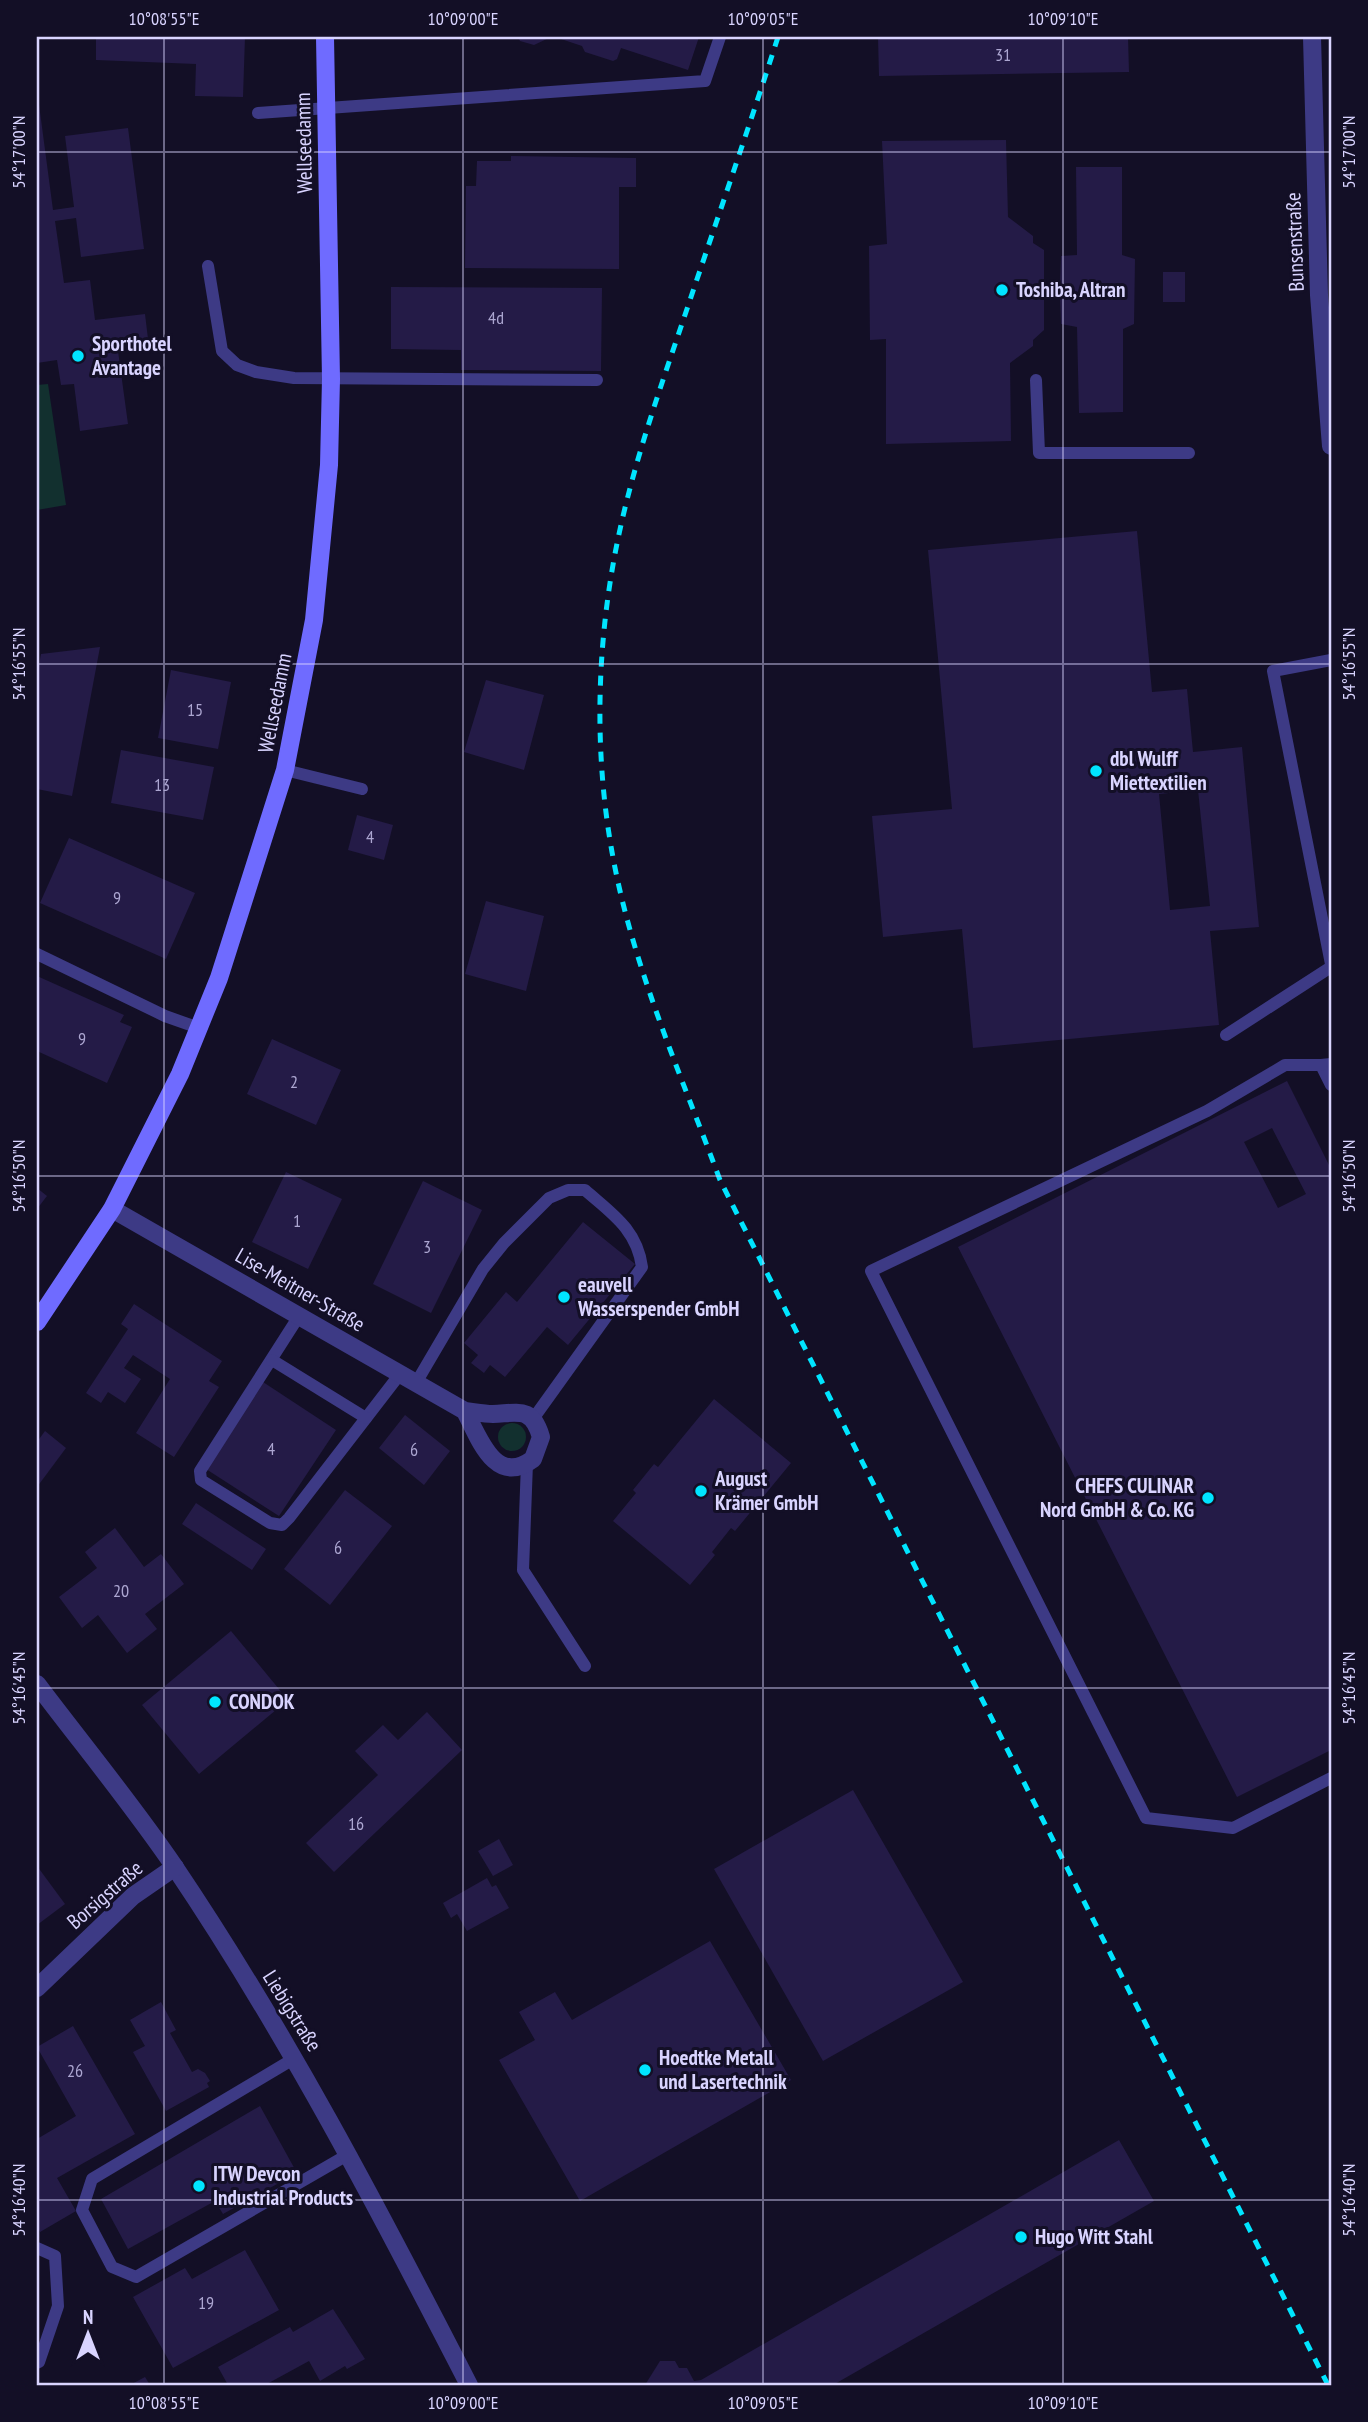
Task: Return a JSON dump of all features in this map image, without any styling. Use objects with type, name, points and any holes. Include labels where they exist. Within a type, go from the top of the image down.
[{"type":"main road","name":"Wellseedamm","points":[[37,1322],[112,1209],[180,1074],[219,978],[285,770],[315,608],[329,465],[331,379],[325,37]]},
{"type":"street","name":"Bunsenstraße","points":[[1312,37],[1331,446]]},
{"type":"street","name":"Lise-Meitner-Straße","points":[[112,1209],[465,1411],[494,1414],[520,1412],[533,1419]]},
{"type":"street","points":[[465,1411],[490,1457],[502,1466],[515,1468],[533,1459],[541,1437],[533,1419]]},
{"type":"street","name":"Liebigstraße","points":[[37,1684],[120,1789],[174,1867],[295,2058],[349,2154],[469,2385]]},
{"type":"street","name":"Borsigstraße","points":[[37,1988],[133,1896],[174,1867]]},
{"type":"lane","points":[[258,113],[705,81],[720,37]]},
{"type":"lane","points":[[208,266],[222,351],[237,365],[256,372],[294,378],[331,379],[597,380]]},
{"type":"lane","points":[[1036,380],[1039,453],[1189,453]]},
{"type":"lane","points":[[1226,1035],[1331,966],[1273,671],[1331,660]]},
{"type":"lane","points":[[285,770],[362,789]]},
{"type":"lane","points":[[37,954],[166,1016],[199,1028]]},
{"type":"lane","points":[[1331,1085],[1326,1064],[1286,1065],[1207,1111],[871,1271],[1146,1818],[1234,1828],[1331,1778]]},
{"type":"lane","points":[[416,1383],[483,1269],[505,1243],[549,1198],[568,1190],[585,1190],[624,1225],[639,1250],[642,1267],[533,1419]]},
{"type":"lane","points":[[299,1316],[200,1471],[201,1480],[270,1523],[282,1525],[289,1518],[400,1374]]},
{"type":"lane","points":[[272,1360],[366,1418]]},
{"type":"lane","points":[[527,1463],[523,1570],[585,1666]]},
{"type":"lane","points":[[295,2058],[92,2179],[82,2210],[112,2267],[136,2277],[349,2154]]},
{"type":"lane","points":[[37,2248],[55,2256],[58,2306],[37,2363]]},
{"type":"green space","points":[[48,384],[66,505],[37,510],[37,385]]},
{"type":"green space","points":[[512,1423],[522,1427],[526,1437],[522,1447],[512,1451],[502,1447],[498,1437],[502,1427]]},
{"type":"building","points":[[96,37],[245,37],[243,97],[195,96],[196,64],[96,60]]},
{"type":"building","points":[[518,37],[551,37],[534,45],[520,41]]},
{"type":"building","points":[[555,37],[699,37],[688,70],[621,48],[617,59],[613,61],[585,52],[582,46]]},
{"type":"building","points":[[878,37],[1128,37],[1129,72],[879,76]]},
{"type":"building","points":[[38,97],[53,210],[74,207],[65,136],[128,128],[144,249],[81,257],[76,218],[55,221],[64,283],[90,280],[95,320],[145,314],[149,347],[118,351],[128,424],[80,431],[74,384],[61,385],[57,360],[37,363]]},
{"type":"building","name":"Toshiba, Altran","points":[[1006,140],[1008,217],[1033,236],[1033,243],[1044,250],[1044,284],[1060,284],[1061,256],[1077,255],[1076,167],[1122,167],[1122,255],[1135,259],[1134,324],[1123,329],[1123,412],[1079,413],[1077,327],[1061,324],[1060,295],[1044,297],[1044,330],[1033,340],[1033,346],[1010,363],[1011,441],[886,444],[886,339],[870,340],[869,246],[887,244],[882,141]]},
{"type":"building","points":[[511,156],[636,158],[636,187],[619,187],[619,269],[465,268],[466,186],[476,186],[477,161],[511,161]]},
{"type":"building","points":[[1163,272],[1185,272],[1185,302],[1163,302]]},
{"type":"building","points":[[391,287],[602,288],[601,371],[461,370],[461,350],[391,349]]},
{"type":"building","name":"dbl Wulff Miettextilien","points":[[1137,531],[1152,692],[1187,689],[1193,752],[1242,747],[1259,927],[1210,931],[1219,1025],[973,1048],[962,929],[883,937],[872,816],[952,809],[928,550]],"holes":[[[1198,790],[1210,906],[1170,910],[1159,794]]]},
{"type":"building","points":[[100,647],[72,796],[37,789],[37,675],[41,654]]},
{"type":"building","points":[[171,670],[231,682],[218,749],[158,738]]},
{"type":"building","points":[[486,680],[544,695],[524,770],[464,752]]},
{"type":"building","points":[[121,750],[214,767],[203,820],[111,803]]},
{"type":"building","points":[[357,815],[393,825],[384,860],[348,850]]},
{"type":"building","points":[[69,838],[195,893],[166,959],[40,903]]},
{"type":"building","points":[[486,901],[544,916],[526,991],[465,974]]},
{"type":"building","points":[[37,976],[124,1015],[120,1022],[132,1027],[107,1083],[37,1051]]},
{"type":"building","points":[[272,1039],[341,1070],[316,1125],[247,1094]]},
{"type":"building","name":"CHEFS CULINAR Nord GmbH & Co. KG","points":[[1287,1081],[1331,1169],[1331,1750],[1237,1797],[958,1247]],"holes":[[[1272,1128],[1306,1194],[1278,1208],[1244,1142]]]},
{"type":"building","points":[[286,1172],[342,1199],[308,1269],[252,1242]]},
{"type":"building","points":[[423,1181],[482,1210],[431,1313],[373,1284]]},
{"type":"building","points":[[37,1188],[47,1196],[37,1209]]},
{"type":"building","name":"eauvell Wasserspender GmbH","points":[[583,1222],[635,1264],[568,1345],[547,1327],[505,1377],[490,1365],[484,1373],[471,1363],[478,1355],[464,1343],[506,1292],[517,1302]]},
{"type":"building","points":[[134,1304],[222,1361],[209,1381],[219,1387],[174,1457],[136,1433],[170,1379],[133,1355],[124,1368],[141,1379],[125,1403],[108,1392],[101,1403],[86,1393],[128,1329],[121,1324]]},
{"type":"building","points":[[263,1382],[336,1430],[279,1516],[206,1469]]},
{"type":"building","name":"August Krämer GmbH","points":[[714,1399],[791,1463],[735,1531],[731,1528],[712,1552],[715,1555],[690,1585],[613,1521],[636,1493],[633,1490],[654,1464],[658,1467]]},
{"type":"building","points":[[405,1415],[450,1451],[424,1485],[379,1448]]},
{"type":"building","points":[[45,1431],[66,1448],[37,1487],[37,1442]]},
{"type":"building","points":[[345,1490],[392,1526],[330,1605],[284,1569]]},
{"type":"building","points":[[196,1503],[266,1549],[252,1570],[182,1524]]},
{"type":"building","points":[[115,1528],[144,1567],[161,1554],[184,1584],[145,1614],[157,1629],[127,1653],[98,1615],[82,1628],[59,1597],[97,1568],[85,1552]]},
{"type":"building","name":"CONDOK","points":[[231,1631],[288,1700],[199,1774],[142,1705]]},
{"type":"building","points":[[427,1712],[462,1750],[334,1872],[306,1843],[378,1775],[355,1751],[383,1725],[398,1740]]},
{"type":"building","points":[[853,1790],[963,1982],[823,2061],[714,1869]]},
{"type":"building","points":[[499,1839],[513,1865],[493,1876],[478,1851]]},
{"type":"building","points":[[37,1866],[65,1904],[37,1925]]},
{"type":"building","points":[[487,1878],[492,1887],[496,1885],[509,1908],[467,1931],[457,1914],[451,1918],[443,1903]]},
{"type":"building","name":"Hoedtke Metall und Lasertechnik","points":[[710,1941],[791,2080],[580,2201],[499,2060],[535,2040],[519,2012],[555,1992],[572,2020]]},
{"type":"building","points":[[161,2002],[176,2030],[170,2033],[192,2072],[198,2069],[205,2073],[210,2081],[207,2083],[209,2087],[166,2111],[133,2052],[145,2046],[130,2020]]},
{"type":"building","points":[[73,2026],[135,2134],[57,2178],[76,2211],[40,2232],[37,2225],[37,2139],[76,2116],[37,2047]]},
{"type":"building","name":"ITW Devcon Industrial Products","points":[[260,2106],[297,2173],[223,2214],[215,2201],[128,2249],[101,2199]]},
{"type":"building","name":"Hugo Witt Stahl","points":[[1119,2140],[1154,2201],[833,2385],[645,2385],[660,2361],[675,2361],[679,2368],[687,2368],[694,2381],[701,2380]]},
{"type":"building","points":[[245,2250],[279,2310],[173,2368],[133,2297],[185,2268],[192,2279]]},
{"type":"building","points":[[333,2309],[365,2359],[347,2369],[345,2366],[320,2381],[309,2361],[265,2385],[228,2385],[218,2367],[290,2327],[293,2332]]},
{"type":"building","points":[[145,2377],[150,2385],[130,2385]]},
{"type":"railway","points":[[778,37],[650,421],[618,540],[604,628],[600,718],[605,808],[621,894],[644,977],[720,1180],[1328,2385]]},
{"type":"place","name":"Toshiba, Altran","points":[[1002,290]]},
{"type":"place","name":"Sporthotel Avantage","points":[[78,356]]},
{"type":"place","name":"dbl Wulff Miettextilien","points":[[1096,771]]},
{"type":"place","name":"eauvell Wasserspender GmbH","points":[[564,1297]]},
{"type":"place","name":"August Krämer GmbH","points":[[701,1491]]},
{"type":"place","name":"CHEFS CULINAR Nord GmbH & Co. KG","points":[[1208,1498]]},
{"type":"place","name":"CONDOK","points":[[215,1702]]},
{"type":"place","name":"Hoedtke Metall und Lasertechnik","points":[[645,2070]]},
{"type":"place","name":"ITW Devcon Industrial Products","points":[[199,2186]]},
{"type":"place","name":"Hugo Witt Stahl","points":[[1021,2237]]}]
